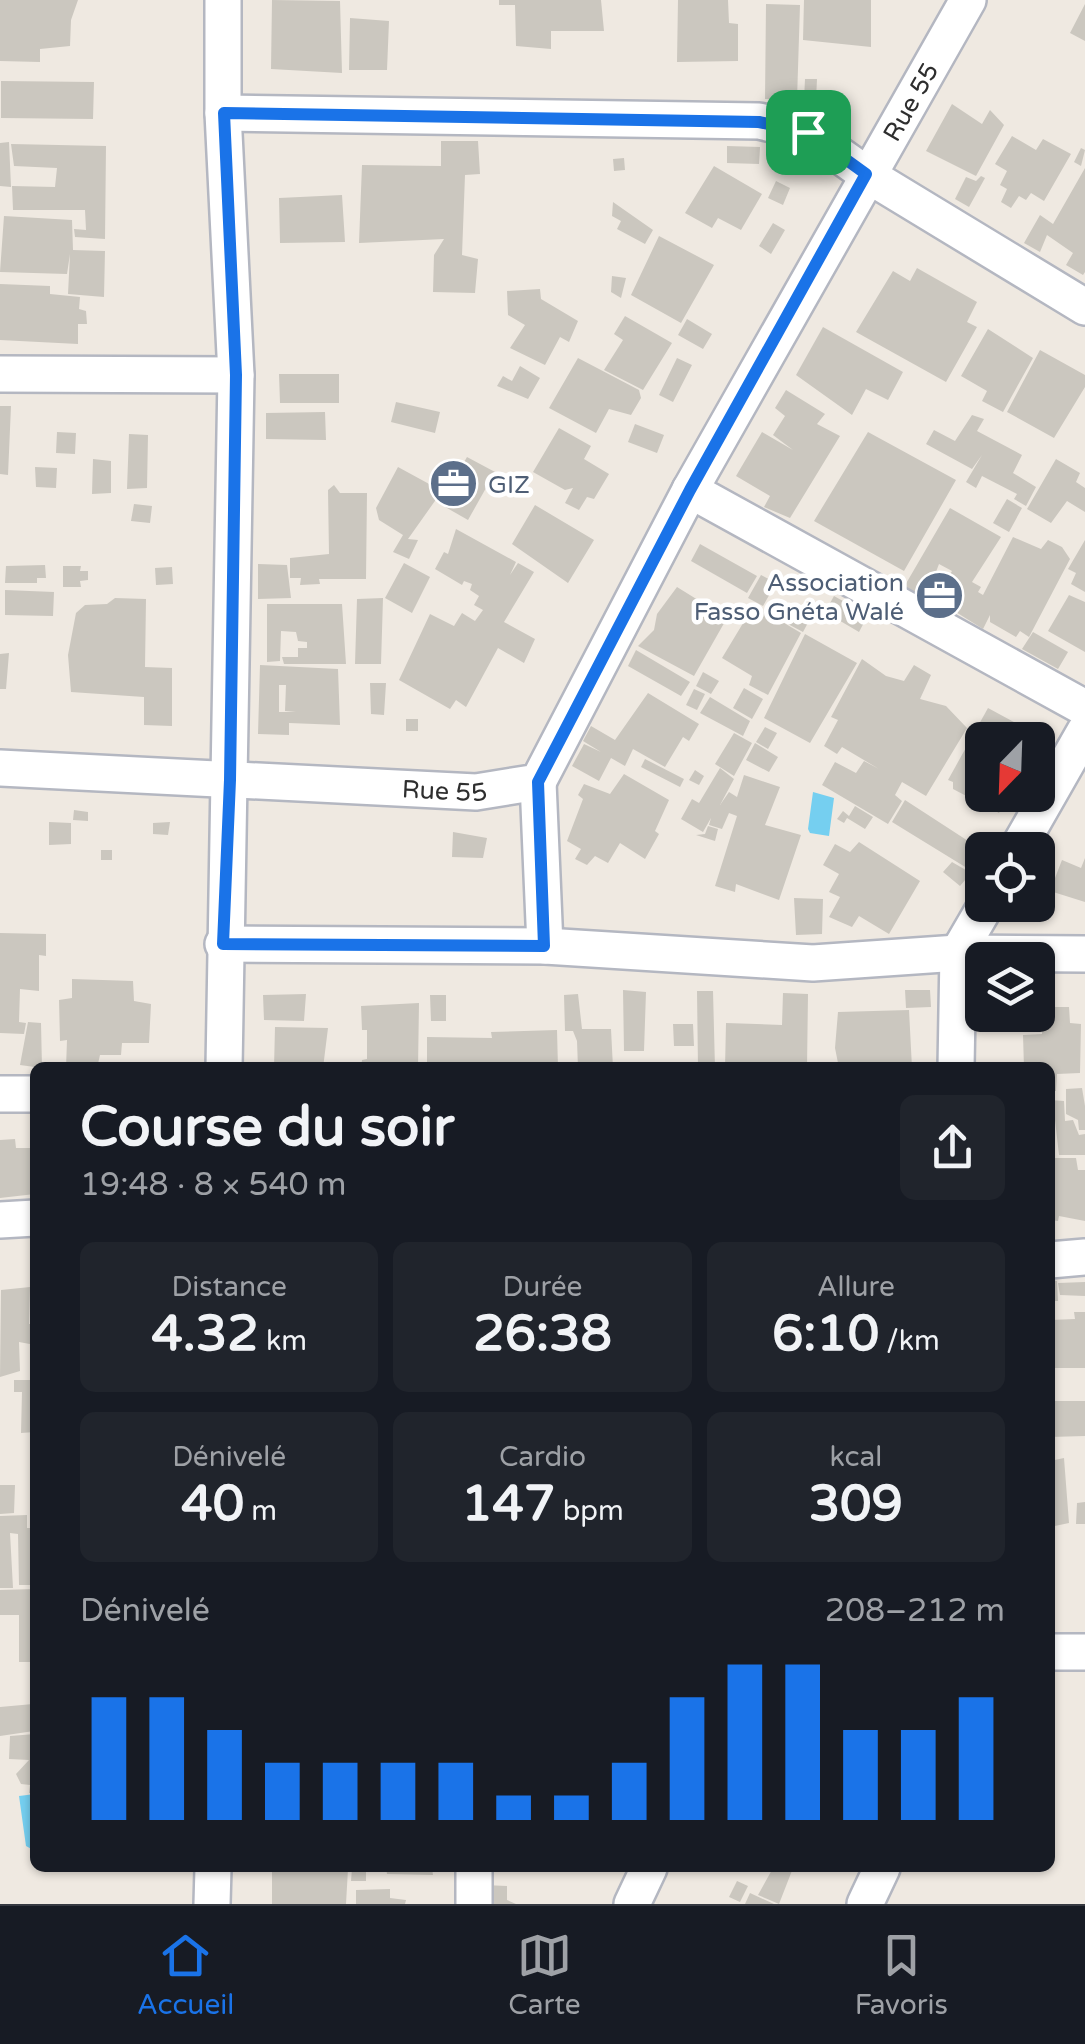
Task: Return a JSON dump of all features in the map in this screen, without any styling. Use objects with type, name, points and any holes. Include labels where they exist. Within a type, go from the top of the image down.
[{"type":"street","points":[[223,0],[236,375],[230,780],[223,944],[224,1062]]},
{"type":"street","name":"Rue 55","points":[[0,768],[476,792],[538,782],[690,490],[968,0]]},
{"type":"street","points":[[224,113],[759,122],[808,132],[866,174],[1085,307]]},
{"type":"street","points":[[0,374],[236,375]]},
{"type":"street","points":[[690,490],[1085,708]]},
{"type":"street","points":[[1027,832],[1085,731]]},
{"type":"street","points":[[538,782],[544,946]]},
{"type":"street","points":[[956,1062],[958,953],[976,922]]},
{"type":"street","points":[[223,944],[544,946],[813,963],[958,953],[1085,954]]},
{"type":"street","points":[[0,1094],[30,1094]]},
{"type":"street","points":[[0,1220],[30,1218]]},
{"type":"street","points":[[1055,1260],[1085,1257]]},
{"type":"street","points":[[1055,1652],[1085,1652]]},
{"type":"street","points":[[212,1904],[213,1872]]},
{"type":"street","points":[[474,1872],[474,1904]]},
{"type":"street","points":[[632,1904],[647,1872]]},
{"type":"street","points":[[864,1904],[880,1872]]},
{"type":"water","points":[[813,792],[834,798],[829,836],[810,833],[808,829]]},
{"type":"water","points":[[30,1795],[30,1848],[26,1846],[19,1796]]},
{"type":"building","points":[[0,0],[78,0],[71,20],[70,46],[40,49],[40,62],[0,61]]},
{"type":"building","points":[[272,0],[340,1],[342,73],[271,69]]},
{"type":"building","points":[[499,0],[601,0],[604,31],[551,31],[551,49],[516,46],[515,5],[499,5]]},
{"type":"building","points":[[678,0],[728,0],[729,23],[738,24],[738,61],[677,62]]},
{"type":"building","points":[[804,0],[871,0],[871,47],[803,40]]},
{"type":"building","points":[[766,4],[800,5],[797,100],[765,99]]},
{"type":"building","points":[[1085,4],[1085,41],[1070,33]]},
{"type":"building","points":[[350,18],[389,21],[387,70],[349,70]]},
{"type":"building","points":[[805,79],[817,79],[816,100],[804,100]]},
{"type":"building","points":[[1,81],[94,82],[93,119],[1,118]]},
{"type":"building","points":[[952,104],[982,124],[990,110],[1004,125],[976,176],[926,151]]},
{"type":"building","points":[[1012,136],[1036,150],[1043,139],[1071,154],[1044,201],[1031,193],[1026,200],[1019,196],[1011,208],[1001,202],[1007,189],[1000,185],[1007,171],[995,164]]},
{"type":"building","points":[[441,141],[478,141],[480,174],[465,175],[462,255],[478,259],[475,293],[433,292],[434,255],[444,239],[359,243],[362,165],[441,166]]},
{"type":"building","points":[[9,142],[11,187],[0,186],[0,143]]},
{"type":"building","points":[[11,144],[106,146],[105,239],[75,237],[74,229],[86,230],[85,210],[13,210],[12,186],[55,187],[57,168],[14,166]]},
{"type":"building","points":[[727,146],[760,147],[759,164],[727,163]]},
{"type":"building","points":[[1081,148],[1085,150],[1081,166],[1074,162]]},
{"type":"building","points":[[624,158],[625,170],[614,171],[613,159]]},
{"type":"building","points":[[714,166],[762,194],[741,230],[718,218],[712,228],[685,213]]},
{"type":"building","points":[[1085,168],[1083,275],[1066,265],[1073,253],[1047,235],[1040,252],[1024,243],[1040,215],[1053,224]]},
{"type":"building","points":[[981,176],[985,178],[969,207],[955,199],[966,177],[976,181]]},
{"type":"building","points":[[776,181],[790,188],[783,205],[768,198]]},
{"type":"building","points":[[342,195],[345,242],[280,243],[279,198]]},
{"type":"building","points":[[613,202],[653,230],[645,244],[617,229],[621,221],[612,216]]},
{"type":"building","points":[[4,216],[72,220],[73,250],[105,251],[104,297],[68,294],[70,254],[67,274],[0,272]]},
{"type":"building","points":[[773,223],[785,230],[771,254],[759,246]]},
{"type":"building","points":[[659,236],[714,265],[681,323],[631,295]]},
{"type":"building","points":[[917,268],[977,302],[967,322],[977,327],[946,382],[856,332],[893,271],[910,281]]},
{"type":"building","points":[[612,276],[626,278],[621,298],[611,292]]},
{"type":"building","points":[[0,284],[50,286],[50,294],[80,297],[79,309],[86,311],[87,324],[78,324],[78,344],[0,340]]},
{"type":"building","points":[[540,289],[541,299],[578,321],[569,342],[560,337],[545,365],[510,348],[525,325],[508,315],[507,291]]},
{"type":"building","points":[[625,316],[672,343],[643,390],[604,370],[623,340],[614,334]]},
{"type":"building","points":[[687,319],[712,334],[703,349],[678,335]]},
{"type":"building","points":[[823,327],[903,372],[888,400],[866,389],[852,415],[796,375]]},
{"type":"building","points":[[988,329],[1033,358],[1003,412],[982,401],[987,391],[961,376]]},
{"type":"building","points":[[1040,350],[1085,375],[1085,387],[1054,438],[1007,412]]},
{"type":"building","points":[[578,358],[639,390],[641,398],[631,415],[609,409],[596,433],[549,408]]},
{"type":"building","points":[[677,358],[692,365],[673,402],[659,395]]},
{"type":"building","points":[[520,366],[540,378],[528,399],[497,386],[503,376],[512,381]]},
{"type":"building","points":[[279,374],[339,374],[339,403],[280,403]]},
{"type":"building","points":[[786,390],[825,414],[817,424],[840,436],[790,518],[764,507],[770,496],[736,476],[762,432],[793,450],[773,435],[785,416],[775,408]]},
{"type":"building","points":[[396,402],[440,412],[435,433],[391,422]]},
{"type":"building","points":[[0,406],[11,406],[8,475],[0,474]]},
{"type":"building","points":[[325,412],[326,440],[266,439],[266,413]]},
{"type":"building","points":[[972,415],[984,419],[977,431],[1022,455],[1013,473],[1036,487],[1026,506],[1014,499],[1017,494],[982,476],[976,488],[966,482],[982,455],[972,469],[926,444],[934,430],[955,441]]},
{"type":"building","points":[[635,424],[664,435],[657,453],[628,442]]},
{"type":"building","points":[[559,428],[591,446],[584,459],[609,474],[594,499],[587,497],[579,510],[565,503],[573,488],[565,490],[533,472]]},
{"type":"building","points":[[57,432],[76,433],[75,454],[56,453]]},
{"type":"building","points":[[868,432],[956,480],[904,571],[814,521]]},
{"type":"building","points":[[129,434],[148,435],[147,488],[127,489]]},
{"type":"building","points":[[467,457],[495,472],[468,520],[440,504]]},
{"type":"building","points":[[93,459],[111,461],[111,493],[92,494]]},
{"type":"building","points":[[1056,459],[1080,473],[1076,482],[1085,488],[1085,512],[1067,501],[1051,523],[1027,509]]},
{"type":"building","points":[[35,467],[57,468],[56,488],[36,487]]},
{"type":"building","points":[[398,467],[442,491],[408,539],[418,540],[409,559],[393,552],[403,535],[379,520],[376,508]]},
{"type":"building","points":[[334,485],[340,493],[367,493],[366,579],[319,579],[320,584],[300,585],[301,578],[290,578],[290,558],[329,554],[328,490]]},
{"type":"building","points":[[1007,499],[1022,508],[1009,532],[993,523]]},
{"type":"building","points":[[134,504],[152,506],[150,523],[131,521]]},
{"type":"building","points":[[535,505],[594,540],[568,583],[512,544]]},
{"type":"building","points":[[950,508],[1001,537],[972,582],[981,587],[978,592],[983,595],[1013,537],[1041,549],[1048,540],[1062,547],[1070,559],[1029,637],[1020,631],[1016,637],[990,622],[990,615],[983,629],[935,599],[952,571],[939,564],[926,598],[904,587]]},
{"type":"building","points":[[456,529],[516,562],[510,575],[518,563],[534,572],[504,622],[535,639],[524,663],[498,648],[466,707],[456,700],[450,709],[399,680],[430,614],[454,626],[462,613],[475,621],[483,610],[474,605],[479,596],[470,590],[472,584],[464,581],[462,585],[435,569],[444,552],[448,554]]},
{"type":"building","points":[[1085,540],[1085,592],[1071,584],[1076,573],[1068,569]]},
{"type":"building","points":[[700,544],[757,576],[747,593],[691,561]]},
{"type":"building","points":[[404,563],[430,577],[412,613],[385,598]]},
{"type":"building","points":[[258,564],[287,565],[291,598],[258,599]]},
{"type":"building","points":[[45,565],[46,578],[37,578],[37,583],[5,583],[6,566]]},
{"type":"building","points":[[63,566],[81,566],[80,571],[88,571],[88,580],[80,581],[81,587],[63,587]]},
{"type":"building","points":[[172,567],[173,584],[156,585],[155,568]]},
{"type":"building","points":[[761,575],[776,583],[763,606],[748,598]]},
{"type":"building","points":[[677,587],[727,618],[694,676],[638,646],[654,630],[657,614]]},
{"type":"building","points":[[5,590],[54,592],[53,616],[5,615]]},
{"type":"building","points":[[1069,595],[1085,602],[1085,652],[1048,631]]},
{"type":"building","points":[[834,596],[868,615],[859,632],[825,612]]},
{"type":"building","points":[[115,598],[146,599],[145,667],[172,668],[172,726],[144,725],[144,697],[71,692],[68,655],[76,613],[85,605],[107,604]]},
{"type":"building","points":[[383,598],[381,664],[355,664],[357,599]]},
{"type":"building","points":[[267,604],[342,604],[346,664],[284,664],[282,657],[298,657],[298,648],[307,648],[307,642],[298,641],[296,632],[281,631],[280,661],[267,662]]},
{"type":"building","points":[[754,605],[801,633],[768,695],[749,685],[752,676],[722,658]]},
{"type":"building","points":[[794,609],[810,619],[803,632],[786,623]]},
{"type":"building","points":[[1033,632],[1068,652],[1058,669],[1022,649]]},
{"type":"building","points":[[805,634],[857,663],[810,743],[764,718]]},
{"type":"building","points":[[636,650],[690,682],[681,696],[628,666]]},
{"type":"building","points":[[9,653],[6,689],[0,689],[0,654]]},
{"type":"building","points":[[862,659],[886,676],[904,681],[914,665],[931,675],[920,699],[946,706],[965,726],[965,731],[926,796],[902,782],[895,795],[902,801],[888,824],[822,785],[835,762],[856,773],[864,761],[879,769],[842,747],[837,754],[824,746],[838,720],[831,717]]},
{"type":"building","points":[[260,665],[338,669],[340,725],[289,723],[289,735],[258,734]],"holes":[[[279,685],[286,685],[285,711],[296,712],[279,712]]]},
{"type":"building","points":[[703,672],[719,681],[711,694],[696,686]]},
{"type":"building","points":[[370,683],[386,683],[384,715],[371,714]]},
{"type":"building","points":[[744,688],[763,699],[752,719],[733,708]]},
{"type":"building","points":[[694,689],[705,694],[697,710],[686,705]]},
{"type":"building","points":[[648,693],[699,724],[689,741],[683,737],[665,767],[633,749],[625,766],[611,758],[599,781],[572,766],[584,744],[601,752],[583,741],[591,726],[615,740]]},
{"type":"building","points":[[710,697],[750,721],[743,736],[700,713]]},
{"type":"building","points":[[988,708],[1014,722],[980,722]]},
{"type":"building","points":[[406,719],[418,719],[418,731],[406,731]]},
{"type":"building","points":[[765,727],[777,733],[768,749],[756,742]]},
{"type":"building","points":[[734,733],[752,743],[734,776],[715,764]]},
{"type":"building","points":[[755,743],[778,757],[769,772],[746,760]]},
{"type":"building","points":[[965,749],[965,795],[953,789],[953,782],[948,780]]},
{"type":"building","points":[[645,759],[684,779],[680,787],[641,767]]},
{"type":"building","points":[[720,768],[734,779],[720,805],[729,792],[737,797],[744,775],[780,787],[765,825],[801,835],[779,900],[736,884],[735,892],[715,886],[737,816],[729,813],[722,829],[709,825],[711,818],[703,832],[681,819],[692,799],[699,803]]},
{"type":"building","points":[[695,770],[704,776],[699,785],[689,780]]},
{"type":"building","points":[[624,774],[669,800],[655,831],[659,834],[645,859],[620,843],[608,863],[595,856],[587,865],[575,859],[581,849],[567,841],[583,799],[578,795],[584,784],[610,794]]},
{"type":"building","points":[[905,800],[965,839],[965,867],[892,822]]},
{"type":"building","points":[[855,806],[873,817],[865,829],[847,818],[844,823],[837,819],[843,811],[849,816]]},
{"type":"building","points":[[74,810],[88,812],[88,821],[73,820]]},
{"type":"building","points":[[49,822],[71,823],[71,844],[49,845]]},
{"type":"building","points":[[170,822],[168,835],[153,834],[153,823]]},
{"type":"building","points":[[708,826],[718,829],[715,841],[696,835],[705,834]]},
{"type":"building","points":[[453,832],[487,838],[483,858],[452,857]]},
{"type":"building","points":[[859,842],[920,881],[889,934],[859,916],[852,927],[829,917],[840,897],[829,892],[839,874],[823,865],[835,844],[850,852]]},
{"type":"building","points":[[101,850],[112,850],[112,860],[101,860]]},
{"type":"building","points":[[1085,858],[1085,902],[1055,893],[1055,878],[1062,860],[1081,868]]},
{"type":"building","points":[[952,862],[965,870],[965,880],[960,886],[943,872]]},
{"type":"building","points":[[794,898],[823,899],[822,934],[796,935]]},
{"type":"building","points":[[0,933],[46,934],[46,956],[39,955],[39,991],[20,989],[19,1022],[26,1023],[24,1034],[0,1033]]},
{"type":"building","points":[[72,979],[133,981],[134,1001],[151,1004],[149,1043],[122,1043],[121,1055],[100,1055],[98,1062],[66,1062],[67,1040],[60,1041],[59,1000],[72,998]]},
{"type":"building","points":[[623,990],[646,992],[644,1051],[624,1051]]},
{"type":"building","points":[[905,990],[930,990],[931,1007],[906,1008]]},
{"type":"building","points":[[697,991],[713,991],[715,1062],[698,1062]]},
{"type":"building","points":[[783,993],[808,994],[807,1062],[725,1062],[726,1023],[782,1025]]},
{"type":"building","points":[[306,994],[304,1021],[264,1020],[263,995]]},
{"type":"building","points":[[578,994],[582,1029],[611,1029],[613,1062],[578,1062],[573,1031],[565,1031],[564,995]]},
{"type":"building","points":[[430,995],[446,995],[446,1021],[431,1021]]},
{"type":"building","points":[[419,1003],[418,1062],[362,1062],[367,1059],[367,1030],[362,1030],[361,1006]]},
{"type":"building","points":[[1055,1007],[1069,1007],[1070,1023],[1081,1024],[1080,1073],[1057,1074],[1055,1091],[1055,1062],[1024,1062],[1023,1035],[1055,1032]]},
{"type":"building","points":[[909,1010],[912,1062],[838,1062],[838,1012]]},
{"type":"building","points":[[28,1022],[41,1023],[42,1062],[20,1065]]},
{"type":"building","points":[[673,1024],[693,1024],[694,1046],[674,1046]]},
{"type":"building","points":[[275,1027],[328,1028],[324,1062],[274,1062]]},
{"type":"building","points":[[557,1030],[558,1062],[427,1062],[427,1037],[492,1038],[491,1032]]},
{"type":"building","points":[[1082,1088],[1085,1130],[1079,1130],[1078,1120],[1066,1114],[1066,1089]]},
{"type":"building","points":[[1055,1100],[1064,1101],[1065,1121],[1073,1120],[1079,1135],[1085,1134],[1085,1155],[1059,1155]]},
{"type":"building","points":[[15,1139],[16,1148],[30,1148],[30,1195],[0,1198],[0,1140]]},
{"type":"building","points":[[1055,1158],[1076,1158],[1078,1170],[1085,1170],[1085,1221],[1059,1216],[1058,1221]]},
{"type":"building","points":[[1085,1282],[1085,1296],[1060,1295],[1058,1283]]},
{"type":"building","points":[[30,1287],[30,1344],[19,1342],[20,1371],[0,1377],[1,1290]]},
{"type":"building","points":[[1074,1312],[1085,1312],[1085,1368],[1055,1368],[1055,1320],[1075,1319]]},
{"type":"building","points":[[14,1380],[30,1380],[30,1432],[21,1433],[22,1392],[14,1392]]},
{"type":"building","points":[[1055,1401],[1085,1401],[1085,1436],[1055,1437]]},
{"type":"building","points":[[1064,1458],[1069,1523],[1055,1526],[1055,1460]]},
{"type":"building","points":[[0,1485],[15,1485],[14,1513],[0,1514]]},
{"type":"building","points":[[1085,1502],[1085,1524],[1076,1524],[1077,1503]]},
{"type":"building","points":[[27,1515],[30,1585],[19,1585],[18,1534],[10,1533],[13,1588],[0,1588],[0,1516]]},
{"type":"building","points":[[30,1589],[30,1662],[19,1662],[19,1615],[0,1615],[0,1590]]},
{"type":"building","points":[[30,1704],[30,1732],[0,1736],[0,1707]]},
{"type":"building","points":[[30,1734],[30,1785],[21,1784],[16,1774],[29,1760],[9,1759],[10,1736]]},
{"type":"building","points":[[272,1872],[348,1872],[346,1904],[272,1904]]},
{"type":"building","points":[[352,1872],[366,1872],[366,1881],[351,1881]]},
{"type":"building","points":[[433,1872],[433,1875],[387,1874]]},
{"type":"building","points":[[771,1872],[791,1872],[779,1904],[758,1895]]},
{"type":"building","points":[[737,1881],[748,1886],[740,1902],[729,1897]]},
{"type":"building","points":[[484,1885],[507,1886],[507,1900],[516,1904],[483,1904]]},
{"type":"building","points":[[390,1889],[390,1898],[406,1900],[405,1904],[356,1904],[356,1890]]},
{"type":"building","points":[[750,1893],[774,1904],[745,1904]]},
{"type":"place","name":"GIZ","points":[[453,484]]},
{"type":"place","name":"Association Fasso Gnéta Walé","points":[[939,596]]},
{"type":"route","points":[[224,113],[759,122],[808,132],[866,174],[690,490],[538,782],[544,946],[223,944],[230,780],[236,375],[224,113]]}]
